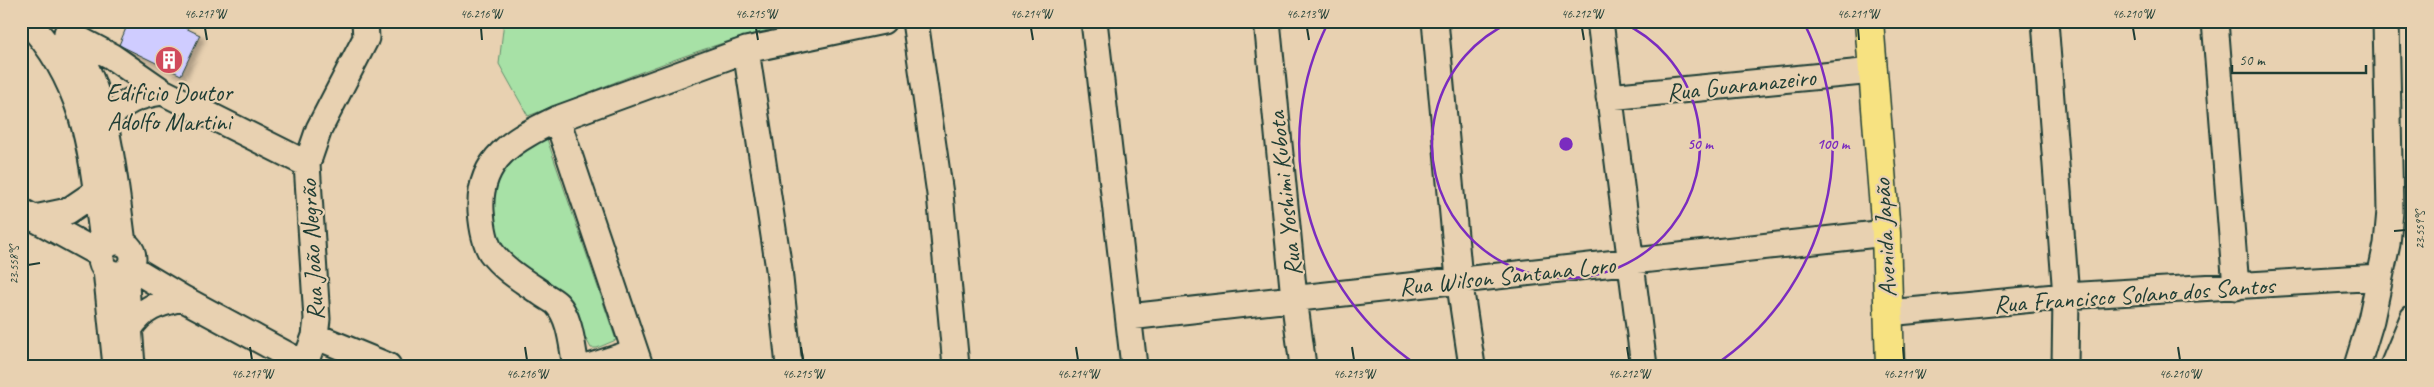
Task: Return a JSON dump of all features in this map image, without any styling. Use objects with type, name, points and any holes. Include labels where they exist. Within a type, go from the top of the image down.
[{"type":"main road","name":"Avenida Japão","points":[[1869,21],[1886,233],[1890,366]]},
{"type":"street","points":[[27,21],[55,54],[72,84],[81,109],[96,192],[115,259],[130,328],[132,366]]},
{"type":"street","points":[[63,27],[111,56],[163,92],[307,164],[319,129],[366,38],[365,21]]},
{"type":"street","points":[[576,366],[566,318],[557,304],[511,271],[491,252],[482,226],[480,194],[487,170],[504,150],[527,133],[557,119],[746,50],[883,21]]},
{"type":"street","points":[[915,21],[940,194],[956,366]]},
{"type":"street","points":[[1094,21],[1134,366]]},
{"type":"street","name":"Rua Yoshimi Kubota","points":[[1266,21],[1294,298],[1303,366]]},
{"type":"street","points":[[1435,21],[1459,279],[1472,366]]},
{"type":"street","points":[[1600,21],[1644,366]]},
{"type":"street","points":[[2045,21],[2066,296],[2065,366]]},
{"type":"street","points":[[2215,21],[2236,286]]},
{"type":"street","points":[[2357,366],[2380,277],[2387,244],[2390,211],[2386,21]]},
{"type":"street","points":[[63,27],[87,68],[105,122],[115,259],[116,366]]},
{"type":"street","points":[[746,50],[779,269],[789,366]]},
{"type":"street","name":"Rua Guaranazeiro","points":[[1609,97],[1873,71]]},
{"type":"street","points":[[105,122],[127,101],[142,95],[163,92]]},
{"type":"street","points":[[557,119],[638,359],[592,366]]},
{"type":"street","name":"Rua João Negrão","points":[[304,365],[314,336],[317,298],[307,164]]},
{"type":"street","points":[[28,215],[68,211],[96,192]]},
{"type":"street","points":[[28,215],[115,259],[304,365]]},
{"type":"street","name":"Rua Wilson Santana Loro","points":[[1129,317],[1886,233]]},
{"type":"street","name":"Rua Francisco Solano dos Santos","points":[[1888,313],[2066,296],[2380,277]]},
{"type":"street","points":[[130,328],[139,315],[150,308],[182,298]]},
{"type":"street","points":[[2393,366],[2413,318]]},
{"type":"street","name":"Rua João Negrão","points":[[314,336],[388,366]]},
{"type":"green space","points":[[504,21],[807,21],[771,29],[701,50],[528,116],[499,64]]},
{"type":"green space","points":[[547,139],[616,340],[597,348],[591,348],[566,302],[504,258],[488,212],[502,157]]},
{"type":"building","name":"Edificio Doutor Adolfo Martini","points":[[129,21],[171,21],[200,35],[181,75],[119,45]]},
{"type":"place","name":"Edificio Doutor Adolfo Martini","points":[[169,60]]}]
